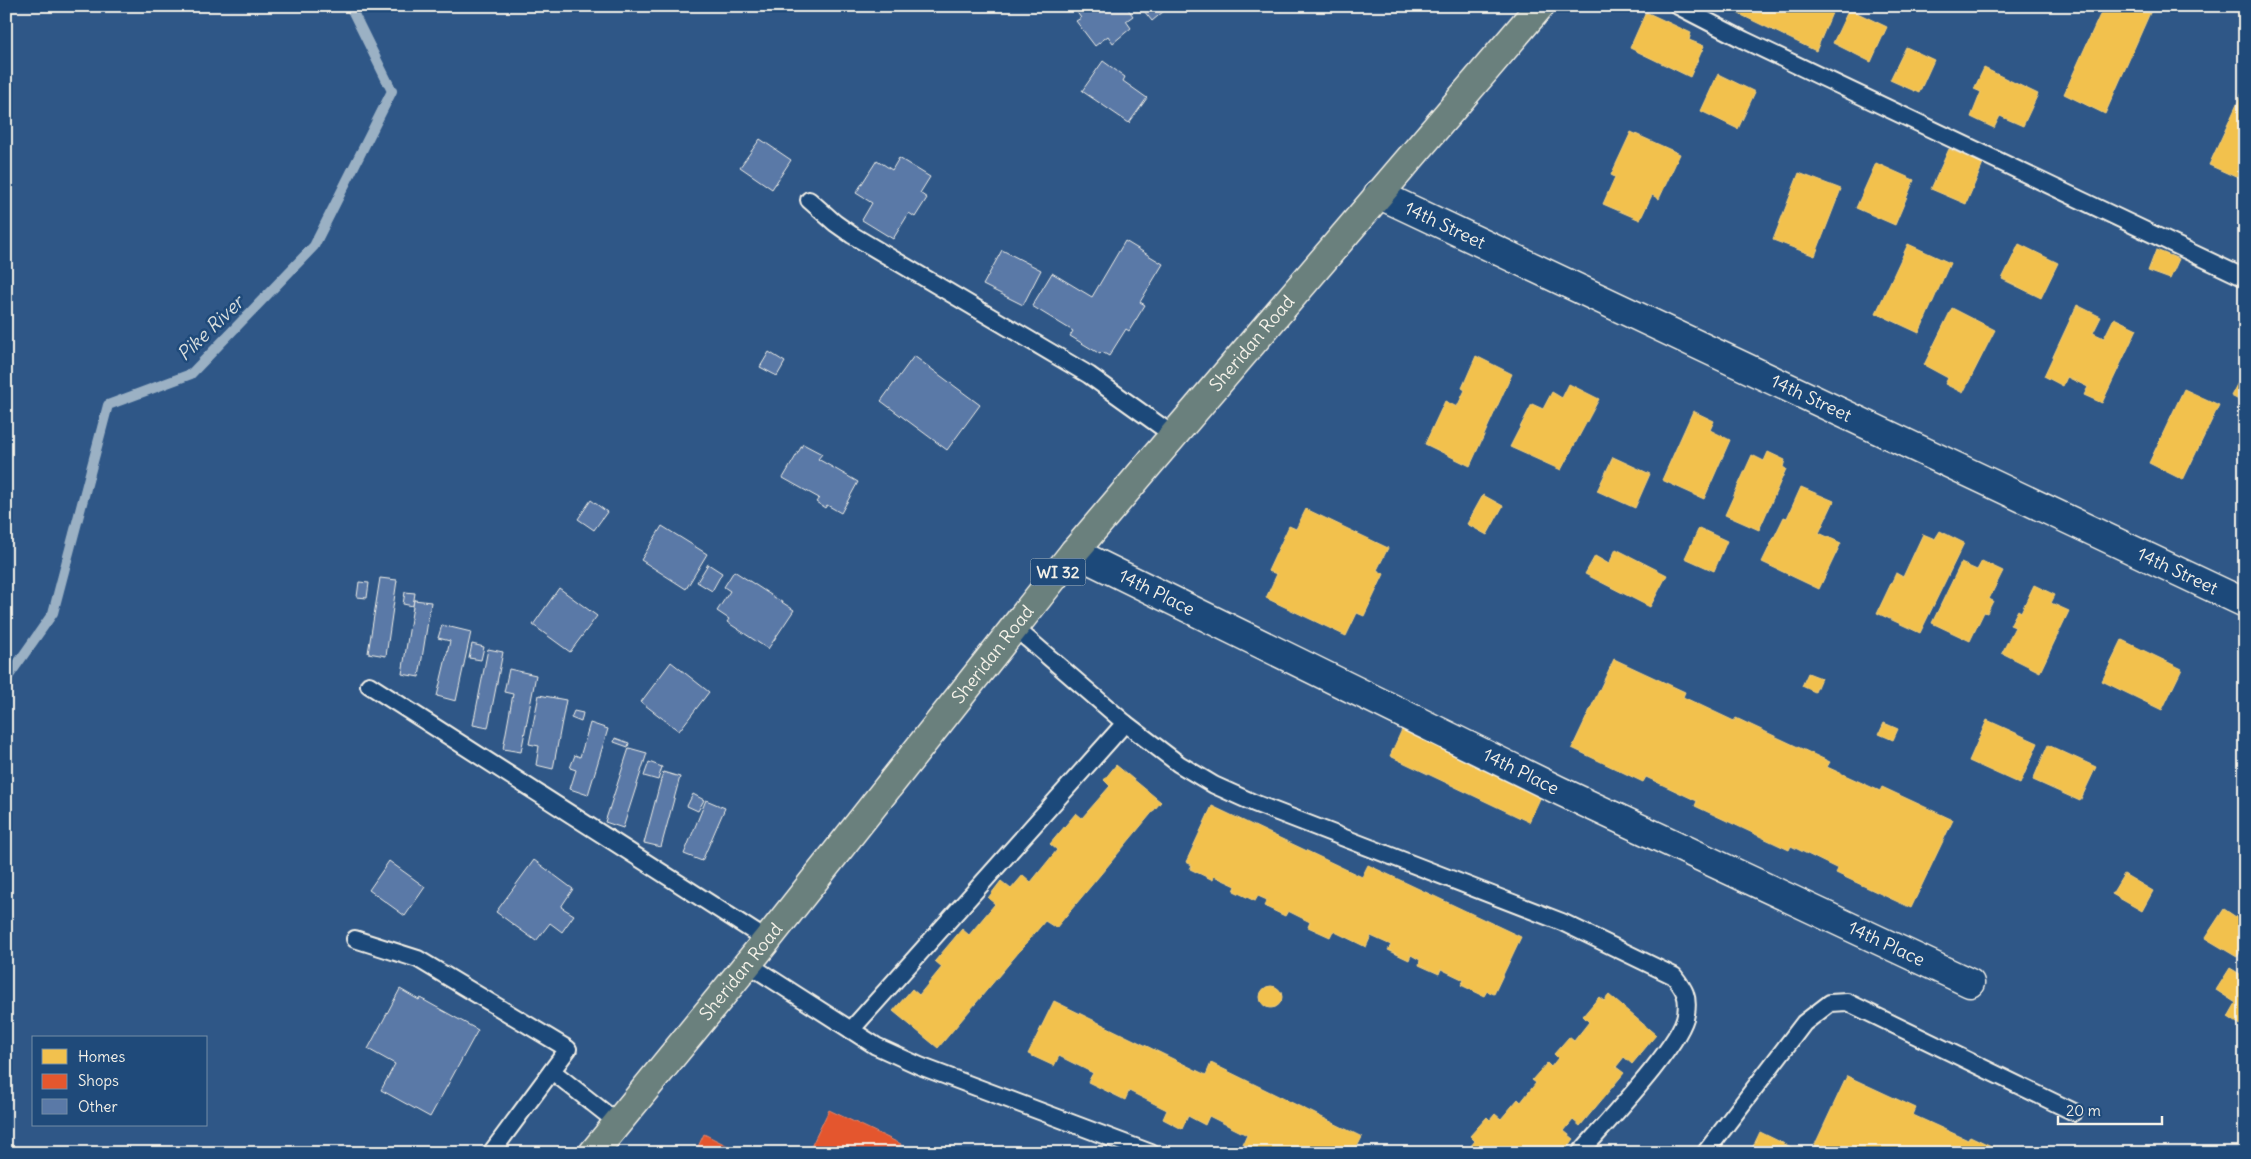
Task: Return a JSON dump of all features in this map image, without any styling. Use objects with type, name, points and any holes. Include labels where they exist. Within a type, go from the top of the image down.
[{"type":"main road","name":"Sheridan Road","points":[[593,1153],[748,964],[1074,552],[1540,6]]},
{"type":"street","name":"14th Street","points":[[1378,194],[2245,603]]},
{"type":"street","name":"14th Place","points":[[1074,552],[1558,790],[1970,983]]},
{"type":"lane","points":[[1678,6],[1744,40],[2245,278]]},
{"type":"lane","points":[[809,200],[852,235],[1089,374],[1173,435]]},
{"type":"lane","points":[[1014,627],[1125,723],[1178,764],[1230,792],[1562,922],[1674,976],[1686,992],[1686,1015],[1679,1034],[1653,1068],[1580,1153]]},
{"type":"lane","points":[[369,685],[767,940]]},
{"type":"lane","points":[[851,1030],[1125,723]]},
{"type":"lane","points":[[355,938],[418,959],[568,1049],[491,1153]]},
{"type":"lane","points":[[748,964],[876,1046],[920,1066],[1151,1153]]},
{"type":"lane","points":[[1705,1153],[1804,1023],[1830,1003],[1847,1002],[2074,1112]]},
{"type":"lane","points":[[552,1071],[618,1123]]},
{"type":"building: Homes","points":[[1735,6],[1819,6],[1832,13],[1816,51],[1733,11]]},
{"type":"building: Homes","points":[[2104,6],[2153,6],[2105,114],[2064,94]]},
{"type":"building: Homes","points":[[1849,9],[1887,27],[1871,62],[1833,43]]},
{"type":"building: Homes","points":[[1646,12],[1691,33],[1689,40],[1704,46],[1690,77],[1630,48]]},
{"type":"building: Homes","points":[[1906,47],[1934,60],[1919,93],[1890,80]]},
{"type":"building: Homes","points":[[1984,68],[2038,94],[2023,126],[2000,116],[1994,128],[1971,117],[1981,92],[1974,89]]},
{"type":"building: Homes","points":[[1718,74],[1755,92],[1738,129],[1701,111]]},
{"type":"building: Homes","points":[[2245,87],[2245,164],[2238,178],[2209,165]]},
{"type":"building: Homes","points":[[1631,132],[1680,154],[1659,199],[1652,195],[1640,220],[1603,204],[1615,177],[1611,175]]},
{"type":"building: Homes","points":[[1949,149],[1983,164],[1966,204],[1931,189]]},
{"type":"building: Homes","points":[[1876,163],[1914,180],[1895,225],[1856,208]]},
{"type":"building: Homes","points":[[1799,173],[1841,189],[1815,256],[1773,240]]},
{"type":"building: Homes","points":[[1908,244],[1950,263],[1919,333],[1876,313]]},
{"type":"building: Homes","points":[[2019,244],[2058,263],[2041,298],[2002,279]]},
{"type":"building: Homes","points":[[2156,250],[2179,259],[2170,279],[2148,271]]},
{"type":"building: Homes","points":[[2077,305],[2101,317],[2093,333],[2104,338],[2114,318],[2137,329],[2102,403],[2084,395],[2088,387],[2067,377],[2063,386],[2044,376]]},
{"type":"building: Homes","points":[[1952,308],[1995,330],[1963,393],[1945,384],[1948,378],[1924,365]]},
{"type":"building: Homes","points":[[1476,356],[1512,374],[1470,466],[1425,444],[1445,401],[1457,407],[1465,390],[1462,388]]},
{"type":"building: Homes","points":[[2245,369],[2245,403],[2231,396]]},
{"type":"building: Homes","points":[[1569,384],[1599,399],[1561,470],[1510,447],[1532,404],[1543,409],[1552,392],[1562,398]]},
{"type":"building: Homes","points":[[2184,389],[2219,405],[2183,480],[2149,463]]},
{"type":"building: Homes","points":[[1693,411],[1714,421],[1710,430],[1730,440],[1704,499],[1662,480]]},
{"type":"building: Homes","points":[[1768,452],[1785,460],[1783,467],[1786,469],[1759,530],[1725,515],[1752,455],[1764,461]]},
{"type":"building: Homes","points":[[1613,457],[1650,474],[1635,508],[1597,491]]},
{"type":"building: Homes","points":[[1801,487],[1834,501],[1819,533],[1841,543],[1819,589],[1762,562],[1784,517],[1787,518]]},
{"type":"building: Homes","points":[[1483,495],[1503,506],[1487,535],[1467,524]]},
{"type":"building: Homes","points":[[1306,509],[1388,548],[1377,570],[1384,574],[1364,616],[1357,613],[1346,636],[1266,598],[1277,574],[1268,571],[1289,526],[1296,529]]},
{"type":"building: Homes","points":[[1699,528],[1727,541],[1714,571],[1685,558]]},
{"type":"building: Homes","points":[[1940,531],[1964,543],[1920,633],[1877,613],[1896,573],[1903,577],[1923,534],[1935,539]]},
{"type":"building: Homes","points":[[1616,549],[1667,575],[1650,607],[1585,574],[1595,556],[1609,564]]},
{"type":"building: Homes","points":[[1982,561],[2003,571],[1989,599],[1993,601],[1987,613],[1984,612],[1970,641],[1932,623],[1961,563],[1977,570]]},
{"type":"building: Homes","points":[[2034,585],[2055,595],[2051,603],[2069,611],[2040,672],[2002,653],[2015,627],[2010,625],[2018,610],[2021,612]]},
{"type":"building: Homes","points":[[2122,640],[2182,669],[2162,710],[2102,681]]},
{"type":"building: Homes","points":[[1614,659],[1685,692],[1683,697],[1734,721],[1736,718],[1830,762],[1827,767],[1880,791],[1882,787],[1953,820],[1911,908],[1836,873],[1838,869],[1791,846],[1789,850],[1695,806],[1697,801],[1646,777],[1643,782],[1572,748]]},
{"type":"building: Homes","points":[[1808,673],[1821,678],[1815,692],[1802,686]]},
{"type":"building: Homes","points":[[1987,720],[2038,743],[2020,784],[1969,761]]},
{"type":"building: Homes","points":[[1405,723],[1545,788],[1529,822],[1390,756]]},
{"type":"building: Homes","points":[[1884,723],[1898,729],[1893,740],[1879,734]]},
{"type":"building: Homes","points":[[2048,745],[2096,767],[2080,801],[2033,780]]},
{"type":"building: Homes","points":[[1116,765],[1161,802],[1056,928],[1045,921],[938,1048],[893,1011],[912,989],[919,995],[942,967],[935,961],[962,929],[969,935],[995,904],[988,898],[1001,881],[1011,889],[1023,875],[1031,882],[1057,850],[1050,844],[1076,813],[1082,818],[1110,786],[1104,780]]},
{"type":"building: Homes","points":[[1212,806],[1362,877],[1368,865],[1521,937],[1494,994],[1487,991],[1484,996],[1461,985],[1464,980],[1441,969],[1439,974],[1419,965],[1420,960],[1411,955],[1409,960],[1388,950],[1391,945],[1371,936],[1366,947],[1333,931],[1330,937],[1308,927],[1310,922],[1288,911],[1285,916],[1264,906],[1267,900],[1258,896],[1255,901],[1234,891],[1236,886],[1214,876],[1213,880],[1190,869],[1192,865],[1186,862]]},
{"type":"building: Homes","points":[[2124,874],[2153,891],[2142,911],[2112,894]]},
{"type":"building: Homes","points":[[2224,909],[2245,923],[2245,945],[2237,957],[2205,938]]},
{"type":"building: Homes","points":[[2230,968],[2245,977],[2245,1028],[2228,1017],[2236,1003],[2216,990]]},
{"type":"building: Homes","points":[[1271,986],[1281,993],[1282,997],[1275,1007],[1271,1008],[1261,1001],[1260,997],[1267,987]]},
{"type":"building: Homes","points":[[1609,995],[1656,1035],[1632,1064],[1624,1057],[1616,1067],[1624,1073],[1580,1126],[1573,1120],[1564,1131],[1574,1139],[1563,1153],[1465,1153],[1475,1141],[1470,1136],[1487,1117],[1490,1120],[1495,1114],[1501,1119],[1518,1099],[1521,1102],[1536,1083],[1532,1080],[1547,1063],[1551,1067],[1558,1058],[1554,1054],[1569,1037],[1574,1041],[1589,1022],[1583,1016],[1599,997],[1604,1001]]},
{"type":"building: Homes","points":[[1054,1001],[1206,1075],[1211,1063],[1362,1137],[1354,1153],[1261,1153],[1243,1144],[1247,1135],[1209,1116],[1205,1125],[1188,1116],[1182,1129],[1163,1119],[1167,1110],[1129,1091],[1125,1100],[1088,1082],[1093,1073],[1059,1056],[1054,1066],[1028,1054]]},
{"type":"building: Homes","points":[[1847,1076],[1916,1108],[1913,1115],[1968,1140],[1970,1136],[2006,1153],[1811,1153]]},
{"type":"building: Homes","points":[[1760,1132],[1803,1153],[1750,1153]]},
{"type":"building: Shops","points":[[829,1110],[901,1144],[897,1153],[808,1153]]},
{"type":"building: Shops","points":[[704,1134],[742,1153],[695,1153]]},
{"type":"building: Other","points":[[1082,6],[1126,6],[1133,16],[1126,21],[1131,28],[1113,43],[1108,36],[1095,46],[1076,21],[1081,18],[1076,11]]},
{"type":"building: Other","points":[[1140,6],[1170,6],[1152,21]]},
{"type":"building: Other","points":[[1272,6],[1284,6],[1281,11]]},
{"type":"building: Other","points":[[1103,61],[1125,77],[1123,81],[1147,98],[1129,123],[1082,91]]},
{"type":"building: Other","points":[[760,139],[791,160],[772,189],[740,167]]},
{"type":"building: Other","points":[[899,158],[930,177],[920,193],[927,198],[915,217],[909,213],[893,239],[862,220],[872,203],[856,193],[877,160],[892,170]]},
{"type":"building: Other","points":[[1125,241],[1163,264],[1140,302],[1145,305],[1129,331],[1126,329],[1109,356],[1102,352],[1100,354],[1070,336],[1073,331],[1032,306],[1052,273],[1092,297]]},
{"type":"building: Other","points":[[1002,250],[1041,270],[1023,305],[983,285]]},
{"type":"building: Other","points":[[769,352],[785,362],[777,376],[760,367]]},
{"type":"building: Other","points":[[914,356],[980,405],[947,450],[881,401]]},
{"type":"building: Other","points":[[803,444],[822,454],[818,459],[858,482],[841,513],[827,505],[825,508],[816,502],[819,498],[783,478]]},
{"type":"building: Other","points":[[591,500],[607,512],[594,530],[578,519]]},
{"type":"building: Other","points":[[662,526],[707,554],[686,589],[641,560]]},
{"type":"building: Other","points":[[708,564],[722,573],[712,591],[697,582]]},
{"type":"building: Other","points":[[734,571],[794,610],[768,649],[727,622],[729,619],[717,611],[730,591],[724,587]]},
{"type":"building: Other","points":[[380,578],[397,580],[386,656],[368,653]]},
{"type":"building: Other","points":[[359,582],[369,583],[367,598],[357,597]]},
{"type":"building: Other","points":[[559,588],[597,616],[570,652],[533,625]]},
{"type":"building: Other","points":[[405,592],[415,593],[413,606],[403,604]]},
{"type":"building: Other","points":[[414,600],[431,602],[419,677],[402,674]]},
{"type":"building: Other","points":[[442,625],[471,632],[456,701],[437,696],[450,641],[438,638]]},
{"type":"building: Other","points":[[472,644],[484,647],[481,660],[469,658]]},
{"type":"building: Other","points":[[488,649],[503,652],[488,728],[473,725]]},
{"type":"building: Other","points":[[671,662],[709,692],[679,731],[641,702]]},
{"type":"building: Other","points":[[509,669],[536,675],[521,752],[503,749],[513,694],[504,692]]},
{"type":"building: Other","points":[[539,695],[566,700],[553,769],[536,765],[539,746],[529,744]]},
{"type":"building: Other","points":[[574,711],[583,713],[581,722],[571,718]]},
{"type":"building: Other","points":[[590,723],[608,729],[588,795],[570,789],[576,770],[570,768],[575,755],[580,757]]},
{"type":"building: Other","points":[[615,738],[629,743],[628,747],[614,742]]},
{"type":"building: Other","points":[[629,748],[647,753],[623,828],[605,822]]},
{"type":"building: Other","points":[[649,762],[662,767],[658,780],[644,776]]},
{"type":"building: Other","points":[[663,772],[680,777],[661,847],[644,843]]},
{"type":"building: Other","points":[[693,794],[704,800],[698,811],[687,806]]},
{"type":"building: Other","points":[[706,800],[725,808],[702,861],[684,854]]},
{"type":"building: Other","points":[[534,860],[573,889],[561,907],[574,915],[562,932],[550,923],[536,941],[496,912]]},
{"type":"building: Other","points":[[389,861],[425,887],[405,916],[369,890]]},
{"type":"building: Other","points":[[400,989],[478,1030],[430,1117],[381,1090],[395,1064],[368,1049]]},
{"type":"waterway","name":"Pike River","points":[[6,680],[53,613],[108,405],[191,374],[314,246],[392,91],[350,6]]}]
